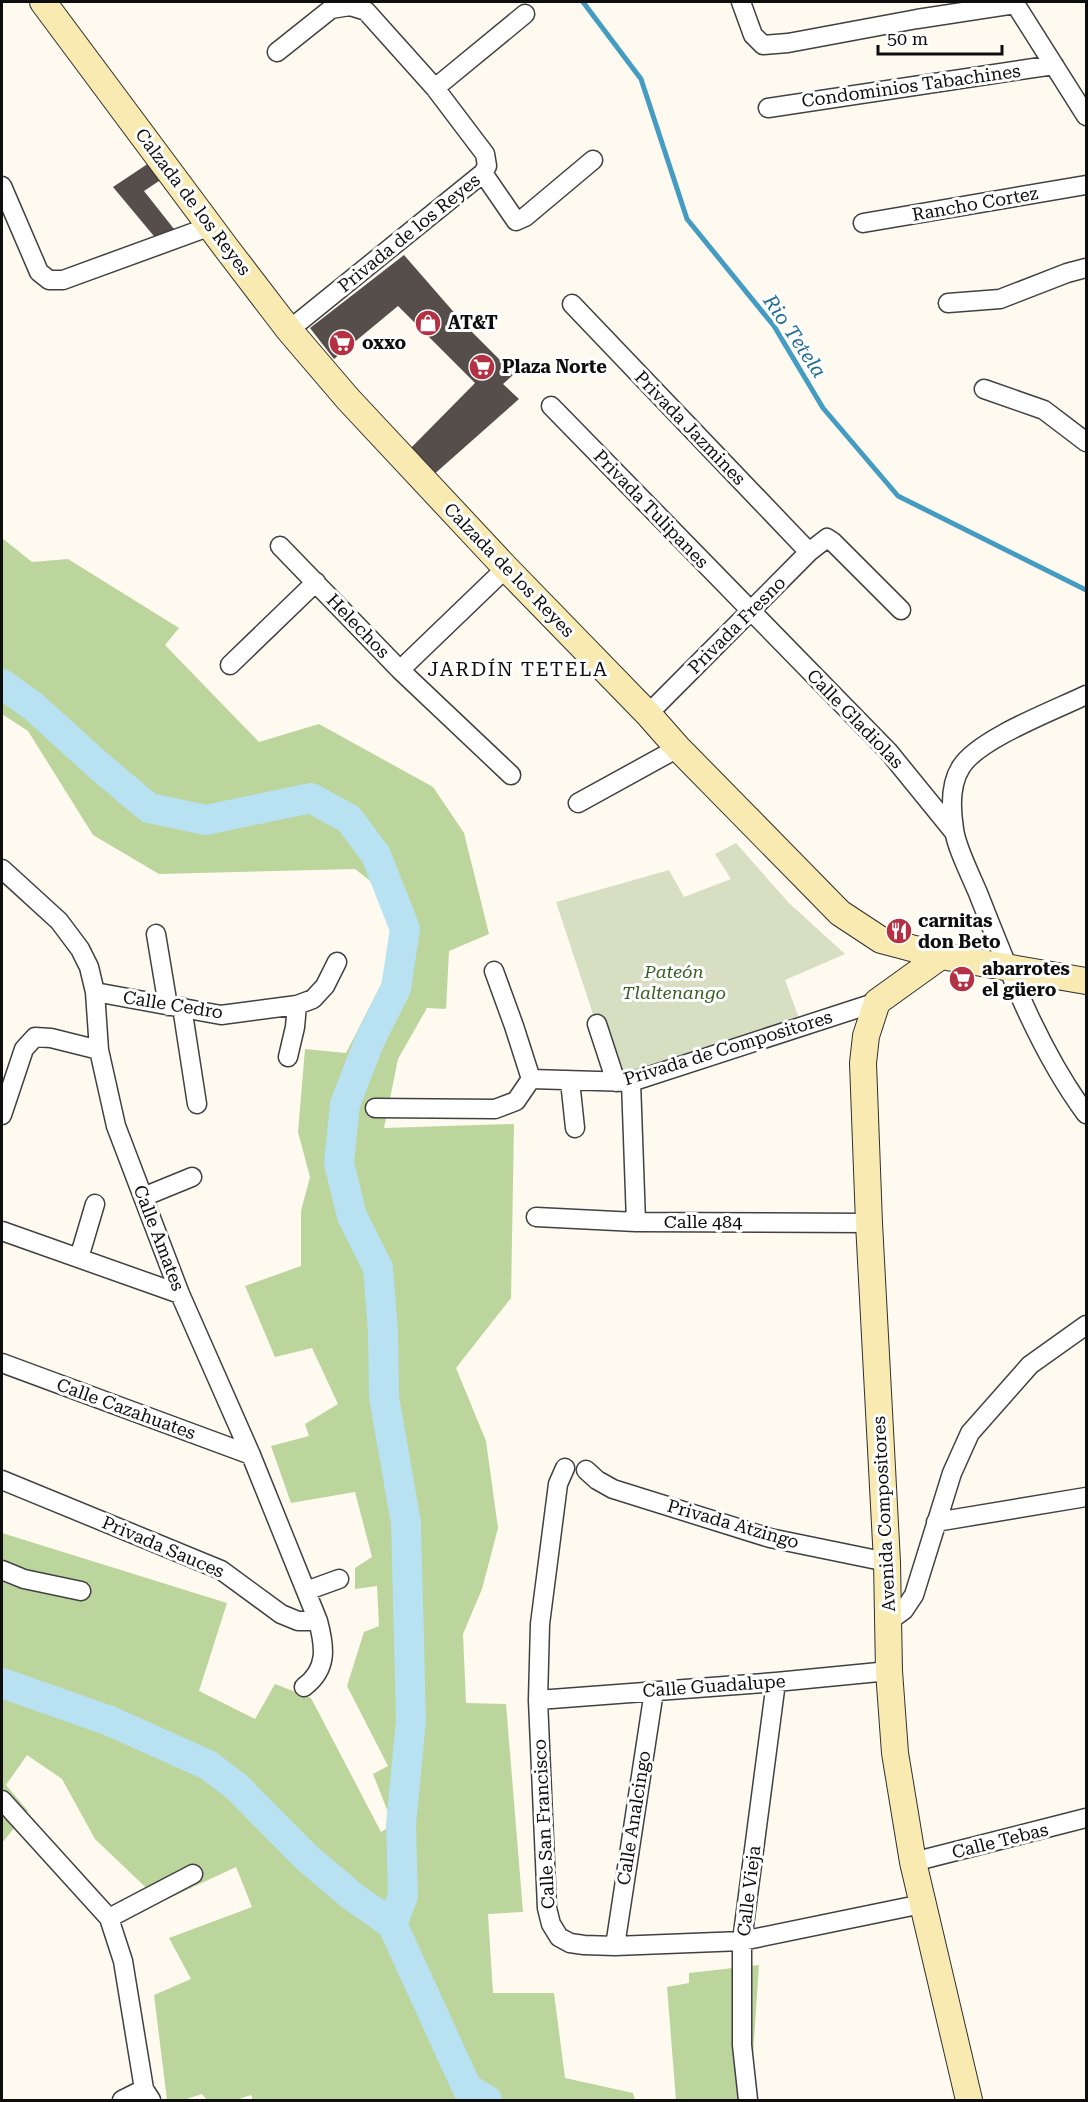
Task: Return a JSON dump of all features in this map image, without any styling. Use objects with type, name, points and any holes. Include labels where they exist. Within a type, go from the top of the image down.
[{"type":"street","name":"Calzada de los Reyes","points":[[43,2],[289,330],[348,399],[678,748],[840,913],[881,940],[1009,971],[1086,981]]},
{"type":"street","points":[[741,2],[753,35],[763,45],[788,43],[1015,3],[1086,116]]},
{"type":"street","name":"Privada de los Reyes","points":[[277,52],[331,9],[350,6],[366,11],[435,88],[485,154],[487,166],[483,173],[289,330]]},
{"type":"street","points":[[435,88],[525,14]]},
{"type":"street","name":"Condominios Tabachines","points":[[768,108],[1054,65]]},
{"type":"street","points":[[483,173],[516,220],[525,217],[593,160]]},
{"type":"street","name":"Rancho Cortez","points":[[863,223],[1086,185]]},
{"type":"street","points":[[2,186],[6,210],[39,272],[49,280],[63,280],[211,226]]},
{"type":"street","points":[[948,303],[1000,299],[1086,268]]},
{"type":"street","name":"Privada Jazmines","points":[[572,304],[809,552]]},
{"type":"street","points":[[984,389],[1044,410],[1086,442]]},
{"type":"street","name":"Privada Tulipanes","points":[[551,406],[751,612]]},
{"type":"street","name":"Privada Fresno","points":[[648,714],[809,552],[826,538],[833,542],[901,610]]},
{"type":"street","name":"Helechos","points":[[280,546],[400,670],[511,775]]},
{"type":"street","points":[[400,670],[506,568]]},
{"type":"street","name":"Helechos","points":[[230,665],[316,582]]},
{"type":"street","name":"Calle Gladiolas","points":[[751,612],[888,751],[954,831]]},
{"type":"street","points":[[1086,695],[993,739],[975,751],[960,767],[952,798],[954,831],[1009,971],[1068,1089],[1086,1114]]},
{"type":"street","points":[[578,803],[678,748]]},
{"type":"street","name":"Calle Amates","points":[[2,869],[59,921],[80,949],[89,967],[94,992],[99,1050],[116,1126],[180,1294],[251,1455],[318,1621],[323,1638],[323,1659],[315,1679],[304,1687]]},
{"type":"street","points":[[156,934],[197,1104]]},
{"type":"street","points":[[881,940],[898,957],[902,973],[899,986]]},
{"type":"street","points":[[877,1002],[941,956]]},
{"type":"street","name":"Calle Cedro","points":[[94,992],[221,1015],[297,1005],[313,999],[325,986],[337,962]]},
{"type":"street","points":[[375,1108],[495,1109],[516,1101],[531,1079],[494,971]]},
{"type":"street","name":"Privada de Compositores","points":[[531,1079],[623,1082],[877,1002]]},
{"type":"street","name":"Avenida Compositores","points":[[877,1002],[866,1036],[863,1063],[887,1562],[889,1671],[896,1753],[913,1862],[969,2100]]},
{"type":"street","points":[[288,1057],[297,1005]]},
{"type":"street","points":[[597,1024],[623,1082],[636,1222]]},
{"type":"street","points":[[2,1114],[24,1049],[35,1037],[51,1038],[99,1050]]},
{"type":"street","points":[[570,1081],[574,1128]]},
{"type":"street","points":[[143,1197],[192,1177]]},
{"type":"street","points":[[79,1258],[95,1204]]},
{"type":"street","name":"Calle 484","points":[[536,1217],[636,1222],[869,1223]]},
{"type":"street","points":[[2,1231],[180,1294]]},
{"type":"street","points":[[889,1621],[904,1610],[914,1595],[952,1473],[970,1433],[1030,1365],[1086,1325]]},
{"type":"street","name":"Calle Cazahuates","points":[[2,1363],[251,1455]]},
{"type":"street","name":"Calle San Francisco","points":[[565,1468],[558,1484],[540,1624],[538,1700],[547,1908],[551,1924],[559,1938],[570,1943],[615,1946],[742,1941],[922,1904]]},
{"type":"street","name":"Privada Atzingo","points":[[586,1470],[597,1480],[613,1489],[770,1538],[887,1562]]},
{"type":"street","name":"Privada Sauces","points":[[2,1480],[222,1570],[281,1614],[298,1621],[318,1621]]},
{"type":"street","points":[[936,1522],[1086,1497]]},
{"type":"street","points":[[2,1570],[24,1579],[81,1591]]},
{"type":"street","points":[[306,1591],[339,1579]]},
{"type":"street","name":"Calle Guadalupe","points":[[538,1700],[889,1671]]},
{"type":"street","name":"Calle Vieja","points":[[748,2100],[741,2045],[742,1941],[776,1682]]},
{"type":"street","name":"Calle Analcingo","points":[[615,1946],[654,1691]]},
{"type":"street","points":[[2,1800],[108,1918],[123,1960],[147,2095],[122,2100]]},
{"type":"street","name":"Calle Tebas","points":[[913,1862],[1086,1818]]},
{"type":"street","points":[[108,1918],[193,1874]]},
{"type":"green space","points":[[2,538],[32,562],[68,559],[179,628],[165,645],[259,742],[319,724],[433,787],[464,833],[489,934],[449,951],[446,1009],[427,1008],[398,1059],[384,1128],[514,1124],[511,1298],[456,1368],[486,1441],[498,1528],[482,1589],[463,1634],[466,1703],[506,1704],[523,1912],[488,1914],[493,1993],[554,1993],[565,2078],[633,2093],[635,2100],[253,2100],[251,2095],[236,2100],[207,2100],[202,2094],[183,2100],[167,2100],[154,1995],[191,1979],[169,1938],[252,1907],[236,1867],[161,1902],[95,1839],[62,1779],[27,1755],[6,1785],[28,1811],[2,1843],[2,1533],[227,1603],[199,1691],[255,1719],[275,1684],[311,1698],[381,1832],[393,1825],[373,1774],[388,1766],[347,1686],[364,1632],[379,1626],[377,1586],[355,1589],[355,1568],[372,1557],[355,1492],[291,1503],[271,1446],[309,1436],[305,1424],[338,1404],[312,1348],[275,1357],[245,1286],[301,1266],[301,1211],[310,1177],[298,1132],[305,1049],[346,1053],[392,963],[393,933],[378,887],[355,869],[159,874],[93,835],[28,731],[2,714]]},
{"type":"green space","name":"Pateón Tlaltenango","points":[[736,843],[788,902],[845,954],[785,980],[804,1032],[631,1082],[619,1093],[556,902],[669,870],[684,897],[731,879],[715,854]]},
{"type":"green space","points":[[759,1965],[751,2085],[755,2100],[676,2100],[667,1987],[689,1983],[689,1973]]},
{"type":"building","points":[[149,163],[162,179],[144,191],[178,234],[158,241],[113,187]]},
{"type":"building","name":"Plaza Norte","points":[[404,255],[465,325],[514,374],[503,384],[519,399],[431,477],[404,455],[475,383],[398,306],[334,359],[310,328]]},
{"type":"waterway","name":"Rio Tetela","points":[[583,2],[641,79],[687,219],[774,326],[823,408],[898,496],[1086,590]]},
{"type":"waterway","points":[[2,684],[33,706],[149,808],[206,820],[311,798],[349,819],[376,855],[405,929],[396,988],[370,1040],[345,1104],[339,1163],[352,1216],[378,1268],[383,1332],[384,1397],[406,1523],[411,1720],[401,1825],[403,1896],[392,1924],[352,1896],[306,1857],[237,1787],[208,1765],[110,1721],[2,1683]]},
{"type":"waterway","points":[[392,1924],[467,2088],[487,2100]]},
{"type":"place","name":"AT&T","points":[[428,323]]},
{"type":"place","name":"oxxo","points":[[342,343]]},
{"type":"place","name":"Plaza Norte","points":[[482,367]]},
{"type":"place","name":"carnitas don Beto","points":[[899,931]]},
{"type":"place","name":"abarrotes el güero","points":[[962,979]]},
{"type":"district","name":"JARDÍN TETELA","points":[[518,669]]}]
